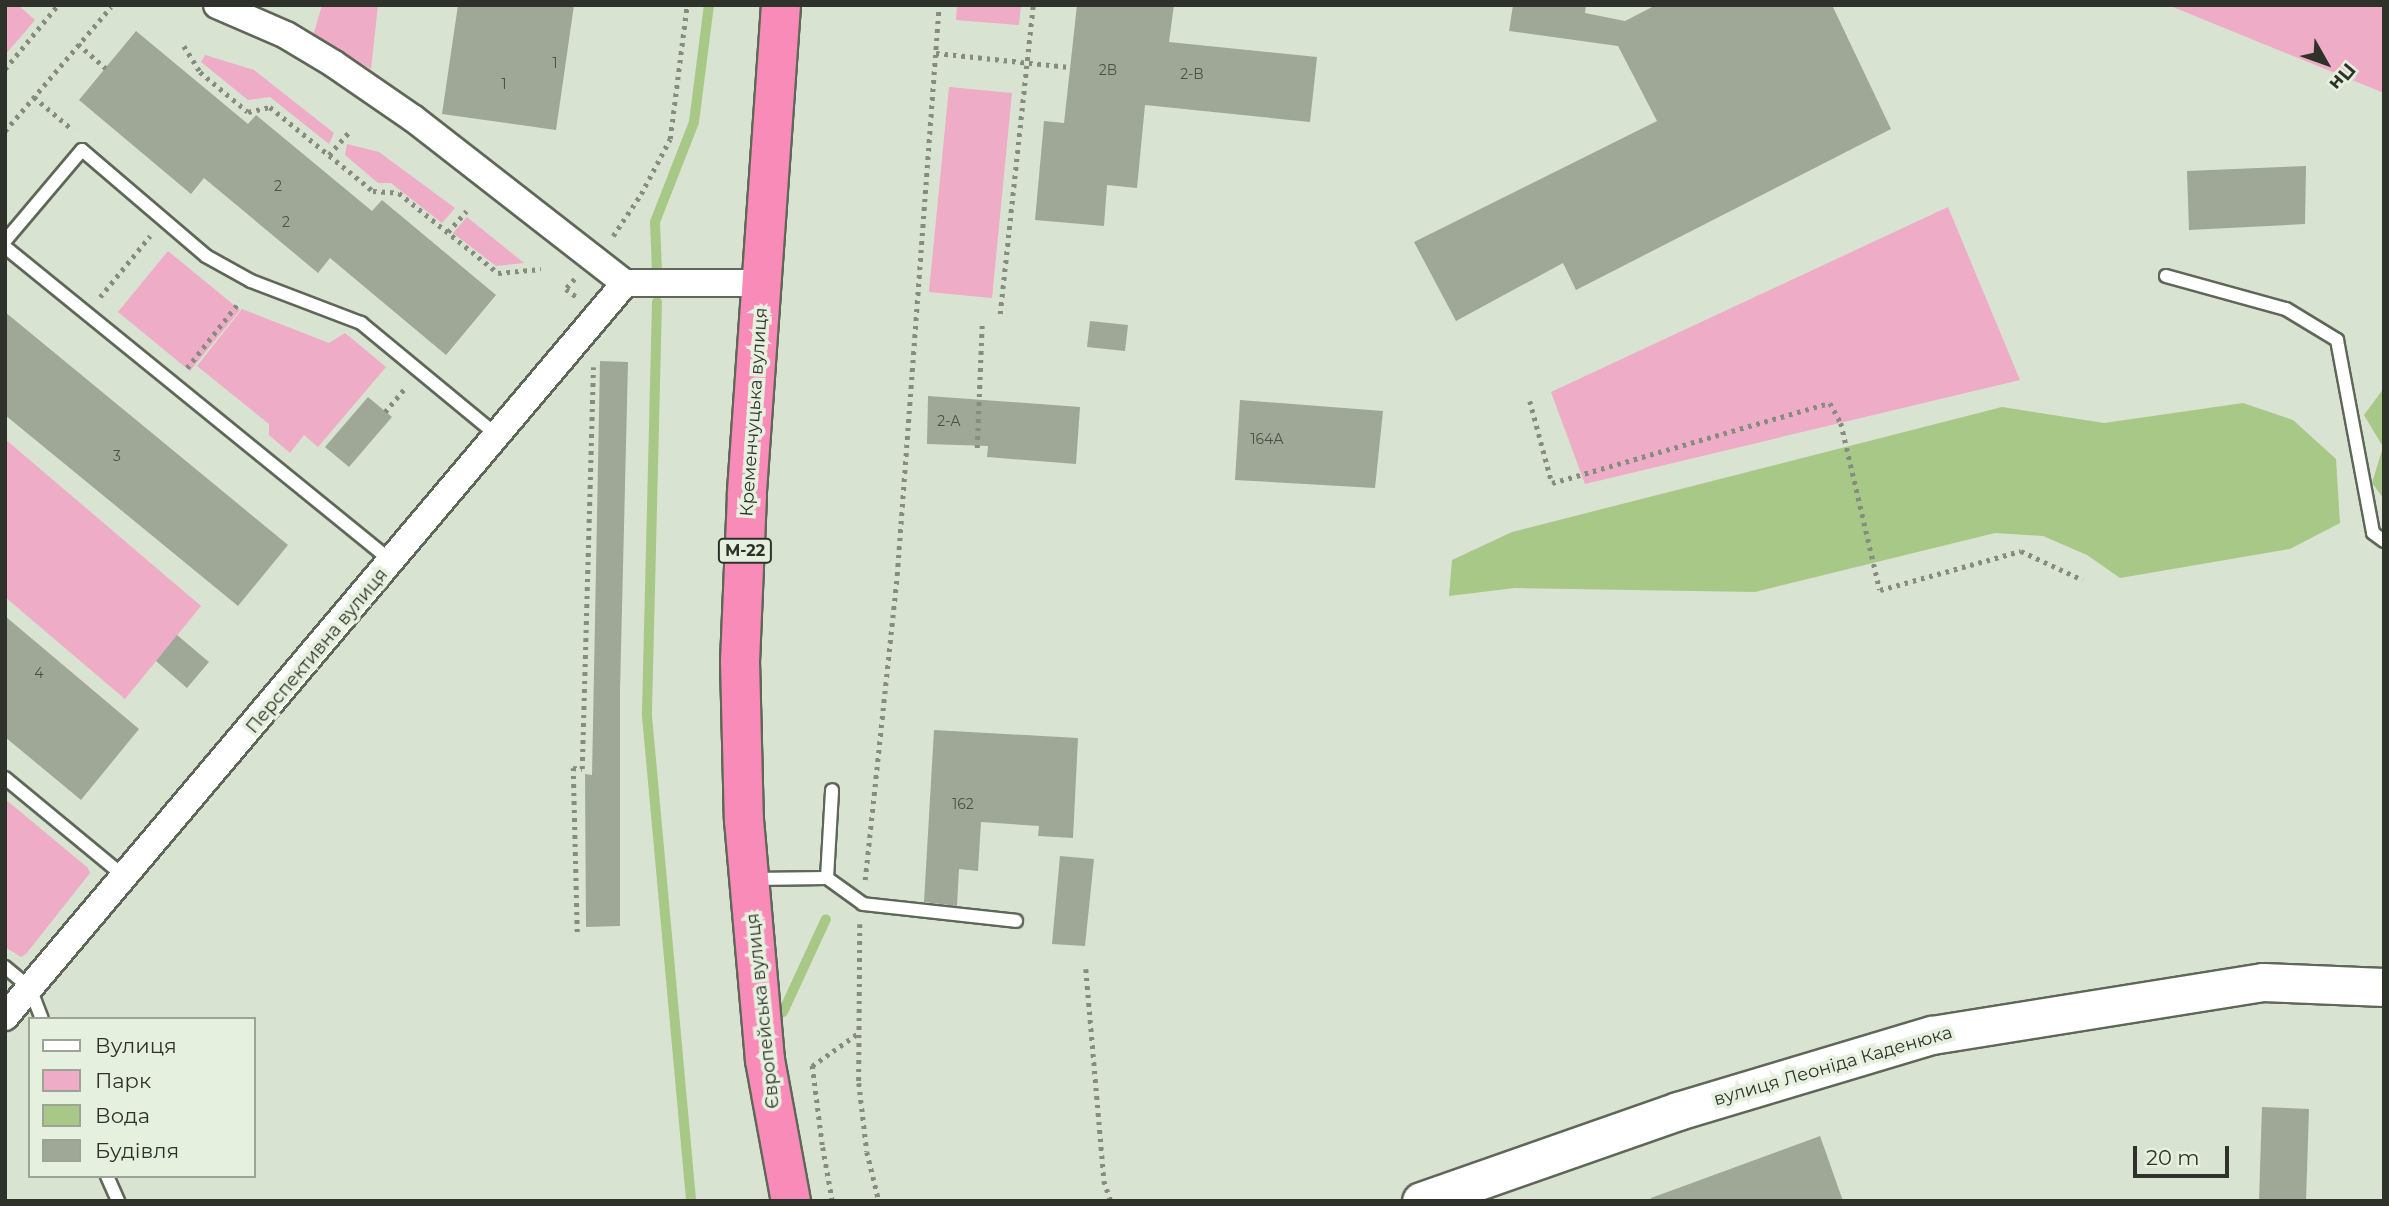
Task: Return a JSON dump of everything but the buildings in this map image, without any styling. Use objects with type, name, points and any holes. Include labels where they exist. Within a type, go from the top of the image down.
[{"type":"highway","name":"Кременчуцька вулиця","points":[[744,820],[740,661],[747,495],[764,283],[781,5]]},
{"type":"highway","name":"Європейська вулиця","points":[[744,820],[765,1060],[791,1201]]},
{"type":"street","points":[[217,5],[286,35],[334,64],[414,119],[625,283],[764,283]]},
{"type":"street","name":"Перспективна вулиця","points":[[5,1017],[625,283]]},
{"type":"street","name":"вулиця Леоніда Каденюка","points":[[1420,1201],[1678,1111],[1932,1035],[2263,982],[2384,987]]},
{"type":"lane","points":[[5,240],[82,150],[206,256],[251,281],[361,323],[497,435]]},
{"type":"lane","points":[[5,247],[392,562]]},
{"type":"lane","points":[[2166,276],[2286,309],[2337,340],[2373,533],[2384,541]]},
{"type":"lane","points":[[5,778],[125,877]]},
{"type":"lane","points":[[827,878],[832,790]]},
{"type":"lane","points":[[749,879],[827,878],[863,904],[1016,921]]},
{"type":"lane","points":[[5,967],[30,988],[41,1017]]},
{"type":"lane","points":[[108,1178],[118,1201]]},
{"type":"path","points":[[5,69],[58,5]]},
{"type":"path","points":[[566,289],[615,234],[641,194],[670,139],[687,5]]},
{"type":"path","points":[[879,1201],[867,1152],[859,1083],[859,930],[876,750],[897,575],[939,5]]},
{"type":"path","points":[[1000,314],[1033,5]]},
{"type":"path","points":[[5,131],[111,7]]},
{"type":"path","points":[[78,44],[106,68]]},
{"type":"path","points":[[184,46],[200,72],[248,112],[270,107],[373,191],[399,193],[498,273],[541,269]]},
{"type":"path","points":[[936,53],[1069,67]]},
{"type":"path","points":[[34,97],[88,143],[82,150]]},
{"type":"path","points":[[329,155],[351,130]]},
{"type":"path","points":[[447,232],[466,211]]},
{"type":"path","points":[[86,314],[164,220]]},
{"type":"path","points":[[173,385],[236,307],[251,281]]},
{"type":"path","points":[[977,448],[982,325]]},
{"type":"path","points":[[577,932],[573,768],[582,769],[593,349],[586,328]]},
{"type":"path","points":[[386,412],[418,372]]},
{"type":"path","points":[[1530,401],[1552,483],[1830,403],[1841,423],[1880,590],[2021,551],[2083,580]]},
{"type":"path","points":[[1086,969],[1104,1181],[1111,1201]]},
{"type":"path","points":[[832,1201],[813,1066],[857,1034]]},
{"type":"green space","points":[[5,5],[18,5],[35,20],[5,55]]},
{"type":"green space","points":[[322,5],[378,5],[371,69],[313,36]]},
{"type":"green space","points":[[957,5],[1021,5],[1019,25],[956,20]]},
{"type":"green space","points":[[2168,5],[2384,5],[2384,93]]},
{"type":"green space","points":[[205,55],[254,70],[334,133],[329,144],[270,97],[248,100],[201,62]]},
{"type":"green space","points":[[949,87],[1012,93],[992,298],[929,292]]},
{"type":"green space","points":[[347,144],[379,152],[455,208],[442,223],[391,183],[378,183],[345,155]]},
{"type":"green space","points":[[1948,207],[2020,380],[1585,484],[1551,392]]},
{"type":"green space","points":[[467,217],[524,263],[496,266],[453,233]]},
{"type":"green space","points":[[168,251],[240,310],[190,371],[118,312]]},
{"type":"green space","points":[[242,309],[329,343],[345,333],[386,367],[318,447],[304,435],[290,453],[269,435],[269,424],[197,366]]},
{"type":"green space","points":[[5,439],[201,606],[125,699],[5,597]]},
{"type":"green space","points":[[5,799],[88,868],[90,873],[21,957],[5,947]]},
{"type":"water","points":[[2384,388],[2384,499],[2372,483],[2383,447],[2364,415]]},
{"type":"water","points":[[2243,403],[2293,420],[2336,459],[2340,523],[2290,549],[2120,578],[2087,555],[2043,536],[1995,533],[1755,592],[1515,588],[1449,596],[1452,560],[1512,532],[2002,407],[2104,423]]},
{"type":"waterway","points":[[657,272],[655,222],[694,122],[709,5]]},
{"type":"waterway","points":[[657,302],[647,716],[691,1201]]},
{"type":"waterway","points":[[783,1012],[826,919]]}]
